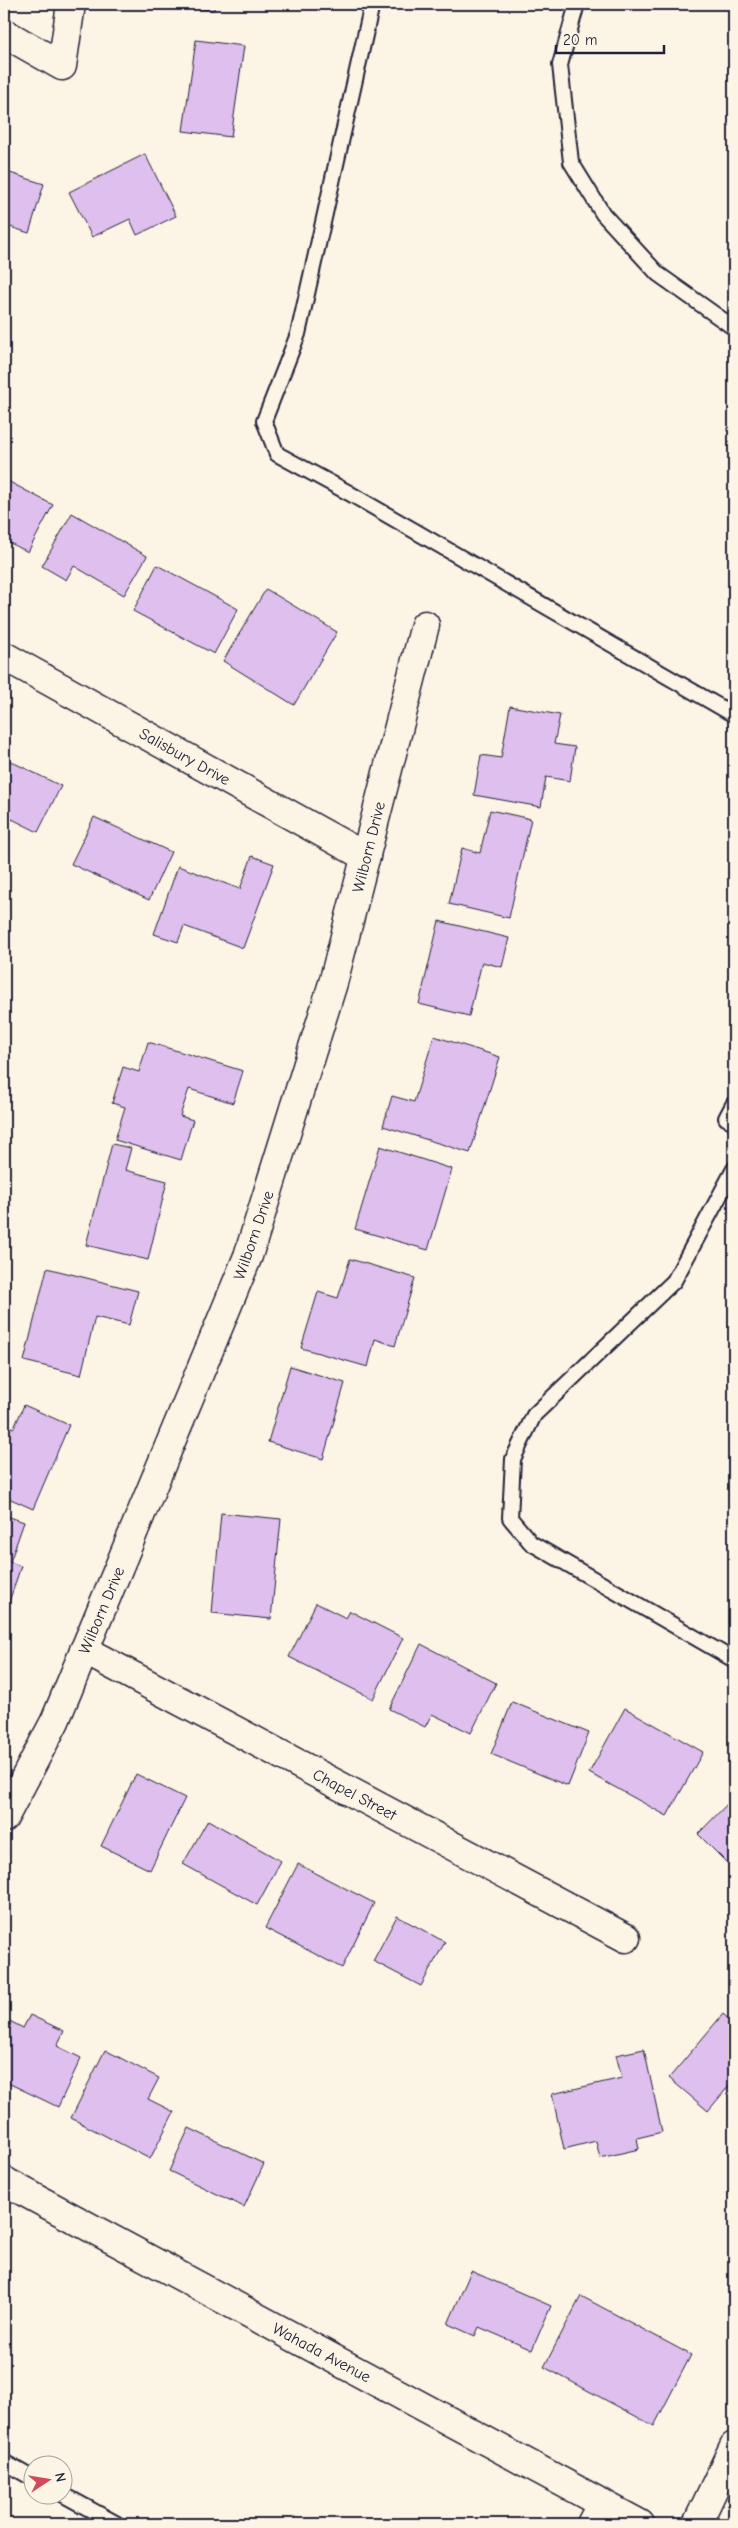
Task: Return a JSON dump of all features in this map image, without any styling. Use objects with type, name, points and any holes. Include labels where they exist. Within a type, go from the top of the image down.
[{"type":"street","points":[[4,33],[62,66],[71,4]]},
{"type":"street","name":"Wilborn Drive","points":[[4,1818],[55,1721],[163,1466],[248,1256],[333,983],[425,625]]},
{"type":"street","name":"Salisbury Drive","points":[[4,656],[366,856]]},
{"type":"street","name":"Chapel Street","points":[[84,1650],[626,1938]]},
{"type":"street","name":"Wahada Avenue","points":[[4,2181],[596,2514],[640,2524]]},
{"type":"street","points":[[696,2524],[734,2446]]},
{"type":"lane","points":[[372,4],[298,334],[264,421],[277,454],[349,493],[734,715]]},
{"type":"lane","points":[[577,4],[560,65],[571,162],[603,214],[658,274],[734,328]]},
{"type":"lane","points":[[734,1103],[726,1118],[734,1122]]},
{"type":"lane","points":[[734,1169],[674,1281],[534,1415],[513,1459],[510,1518],[531,1543],[734,1660]]},
{"type":"lane","points":[[4,2462],[22,2472]]},
{"type":"lane","points":[[72,2499],[117,2524]]},
{"type":"building","points":[[163,4],[215,4],[214,10],[163,7]]},
{"type":"building","points":[[196,40],[244,46],[231,137],[183,131]]},
{"type":"building","points":[[145,154],[176,216],[137,235],[130,219],[92,237],[69,192]]},
{"type":"building","points":[[4,171],[44,184],[29,233],[4,225]]},
{"type":"building","points":[[4,479],[53,505],[28,552],[4,540]]},
{"type":"building","points":[[72,513],[147,556],[124,595],[74,566],[66,580],[42,566]]},
{"type":"building","points":[[157,565],[238,609],[214,654],[133,611]]},
{"type":"building","points":[[266,589],[337,632],[294,705],[223,661]]},
{"type":"building","points":[[510,706],[560,715],[554,744],[575,747],[570,781],[546,777],[541,807],[474,795],[481,755],[501,758]]},
{"type":"building","points":[[4,758],[61,786],[38,832],[12,819],[4,835]]},
{"type":"building","points":[[490,810],[531,819],[509,918],[449,904],[462,848],[480,853]]},
{"type":"building","points":[[94,817],[171,852],[149,900],[71,864]]},
{"type":"building","points":[[252,856],[274,864],[243,948],[184,926],[178,942],[154,934],[178,866],[240,889]]},
{"type":"building","points":[[439,921],[509,938],[502,967],[482,962],[469,1016],[419,1004]]},
{"type":"building","points":[[434,1036],[500,1057],[470,1153],[383,1126],[392,1096],[414,1102]]},
{"type":"building","points":[[148,1042],[243,1071],[233,1103],[189,1089],[180,1116],[193,1120],[181,1160],[115,1140],[125,1107],[112,1103],[123,1067],[139,1072]]},
{"type":"building","points":[[112,1144],[131,1148],[125,1170],[167,1181],[148,1260],[86,1245]]},
{"type":"building","points":[[380,1146],[452,1169],[428,1250],[355,1229]]},
{"type":"building","points":[[350,1259],[415,1278],[395,1346],[375,1339],[368,1367],[301,1348],[318,1292],[338,1298]]},
{"type":"building","points":[[47,1268],[138,1291],[129,1325],[95,1317],[81,1375],[24,1361]]},
{"type":"building","points":[[290,1366],[345,1383],[323,1459],[268,1442]]},
{"type":"building","points":[[24,1405],[69,1425],[33,1509],[4,1496],[4,1439],[9,1426],[14,1428]]},
{"type":"building","points":[[221,1513],[281,1519],[271,1619],[212,1613]]},
{"type":"building","points":[[4,1515],[24,1522],[10,1562],[21,1566],[7,1608],[4,1607]]},
{"type":"building","points":[[316,1603],[346,1618],[350,1611],[403,1638],[373,1699],[289,1657]]},
{"type":"building","points":[[421,1644],[496,1683],[471,1733],[432,1714],[425,1727],[389,1709]]},
{"type":"building","points":[[512,1702],[589,1733],[568,1786],[491,1754]]},
{"type":"building","points":[[625,1708],[703,1752],[667,1816],[589,1773]]},
{"type":"building","points":[[136,1774],[185,1798],[150,1870],[101,1846]]},
{"type":"building","points":[[734,1797],[734,1870],[698,1834]]},
{"type":"building","points":[[208,1820],[281,1861],[257,1905],[183,1864]]},
{"type":"building","points":[[298,1864],[374,1903],[342,1968],[265,1928]]},
{"type":"building","points":[[397,1916],[445,1942],[421,1986],[373,1961]]},
{"type":"building","points":[[723,2014],[734,2024],[734,2080],[708,2111],[669,2078]]},
{"type":"building","points":[[30,2015],[64,2031],[57,2046],[81,2058],[58,2107],[4,2081],[4,2018],[23,2028]]},
{"type":"building","points":[[644,2049],[662,2132],[637,2138],[639,2149],[600,2158],[596,2141],[564,2149],[552,2094],[622,2078],[616,2055]]},
{"type":"building","points":[[105,2050],[159,2078],[148,2099],[174,2112],[150,2159],[71,2118]]},
{"type":"building","points":[[189,2128],[264,2164],[244,2207],[169,2171]]},
{"type":"building","points":[[471,2271],[551,2306],[532,2350],[479,2327],[475,2336],[448,2324]]},
{"type":"building","points":[[581,2296],[691,2355],[654,2426],[544,2367]]}]
